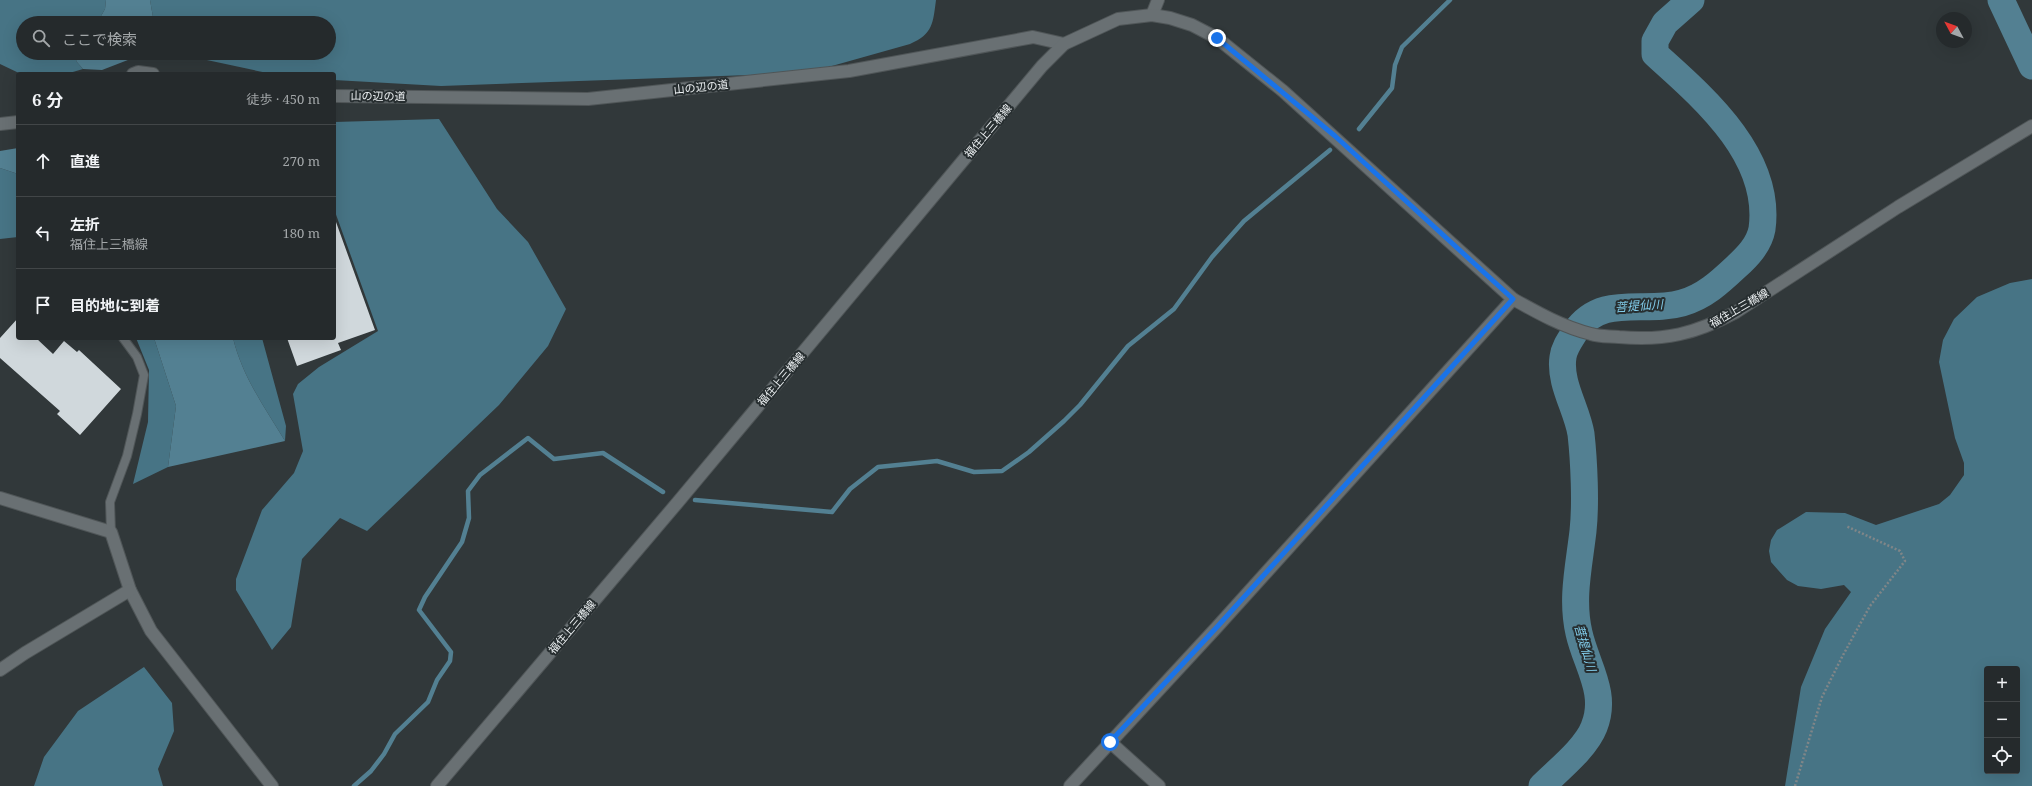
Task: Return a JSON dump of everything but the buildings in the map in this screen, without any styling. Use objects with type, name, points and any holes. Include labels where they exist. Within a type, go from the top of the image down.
[{"type":"main road","points":[[1152,15],[1158,0]]},
{"type":"main road","name":"福住上三橋線","points":[[437,786],[683,496],[1037,72],[1064,44],[1118,19],[1152,15],[1170,18],[1192,25],[1217,38],[1335,136],[1513,299],[1560,324],[1592,335],[1634,338],[1677,336],[1711,326],[1736,312],[1898,207],[2032,126]]},
{"type":"main road","name":"山の辺の道","points":[[336,96],[588,100],[849,71],[1033,36],[1064,44]]},
{"type":"main road","points":[[0,124],[16,122]]},
{"type":"main road","points":[[1070,786],[1217,627],[1513,299]]},
{"type":"main road","points":[[0,498],[111,532],[130,590],[151,632],[272,786]]},
{"type":"main road","points":[[0,670],[25,653],[130,590]]},
{"type":"main road","points":[[1110,742],[1159,786]]},
{"type":"lane","points":[[111,532],[110,502],[127,456],[144,375],[137,358],[124,340]]},
{"type":"path","points":[[1795,786],[1822,697],[1870,606],[1904,561],[1900,551],[1846,526]]},
{"type":"shaded area","points":[[0,0],[106,0],[105,9],[101,16],[16,16],[16,60],[76,60],[83,69],[73,72],[17,72],[0,64]]},
{"type":"shaded area","points":[[106,0],[150,0],[153,16],[101,16],[105,9]]},
{"type":"shaded area","points":[[150,0],[936,0],[933,21],[928,32],[918,40],[910,44],[807,73],[441,86],[336,80],[336,72],[263,72],[207,60],[336,60],[336,16],[153,16]]},
{"type":"shaded area","points":[[128,60],[102,70],[83,69],[76,61]]},
{"type":"shaded area","points":[[439,119],[497,209],[528,242],[566,309],[548,346],[499,405],[367,531],[340,518],[302,559],[291,627],[272,650],[236,590],[236,579],[262,510],[294,473],[303,451],[293,394],[298,384],[319,367],[378,331],[336,215],[336,122]]},
{"type":"shaded area","points":[[16,148],[16,173],[0,168],[0,151]]},
{"type":"shaded area","points":[[0,168],[16,173],[16,237],[0,239]]},
{"type":"shaded area","points":[[2032,279],[2032,786],[1785,786],[1801,687],[1825,629],[1851,592],[1844,585],[1821,589],[1798,586],[1787,580],[1771,562],[1769,551],[1771,540],[1777,530],[1806,512],[1845,513],[1876,525],[1939,504],[1950,495],[1964,475],[1964,463],[1955,438],[1939,362],[1943,340],[1954,319],[1977,297],[2010,283]]},
{"type":"shaded area","points":[[137,340],[155,340],[176,406],[168,467],[133,484],[148,422],[149,370]]},
{"type":"shaded area","points":[[155,340],[234,340],[248,379],[285,441],[168,467],[176,406]]},
{"type":"shaded area","points":[[234,340],[263,340],[286,426],[285,441],[248,379]]},
{"type":"shaded area","points":[[144,667],[172,703],[174,731],[158,769],[163,786],[34,786],[44,757],[78,711]]},
{"type":"waterway","points":[[1359,129],[1392,88],[1395,65],[1402,47],[1450,0]]},
{"type":"waterway","name":"菩提仙川","points":[[1542,786],[1585,743],[1594,727],[1598,715],[1599,702],[1594,679],[1582,645],[1577,620],[1576,582],[1584,520],[1584,469],[1581,434],[1566,386],[1562,367],[1565,350],[1575,332],[1586,320],[1598,313],[1624,307],[1668,306],[1682,303],[1705,293],[1724,278],[1748,255],[1758,240],[1762,229],[1762,202],[1756,177],[1745,153],[1731,131],[1713,109],[1655,54],[1655,41],[1665,23],[1691,0]]},
{"type":"waterway","points":[[2001,0],[2032,66]]},
{"type":"waterway","points":[[695,500],[832,512],[850,489],[878,467],[937,461],[974,472],[1002,471],[1029,452],[1064,421],[1080,405],[1128,346],[1174,309],[1212,257],[1244,221],[1330,150]]},
{"type":"waterway","points":[[354,786],[371,771],[384,754],[395,734],[428,702],[437,680],[450,661],[451,652],[419,610],[425,597],[462,542],[469,518],[468,491],[480,475],[528,438],[554,459],[603,453],[663,492]]},
{"type":"route","points":[[1110,742],[1352,479],[1513,299],[1335,136],[1284,92],[1217,38]]}]
